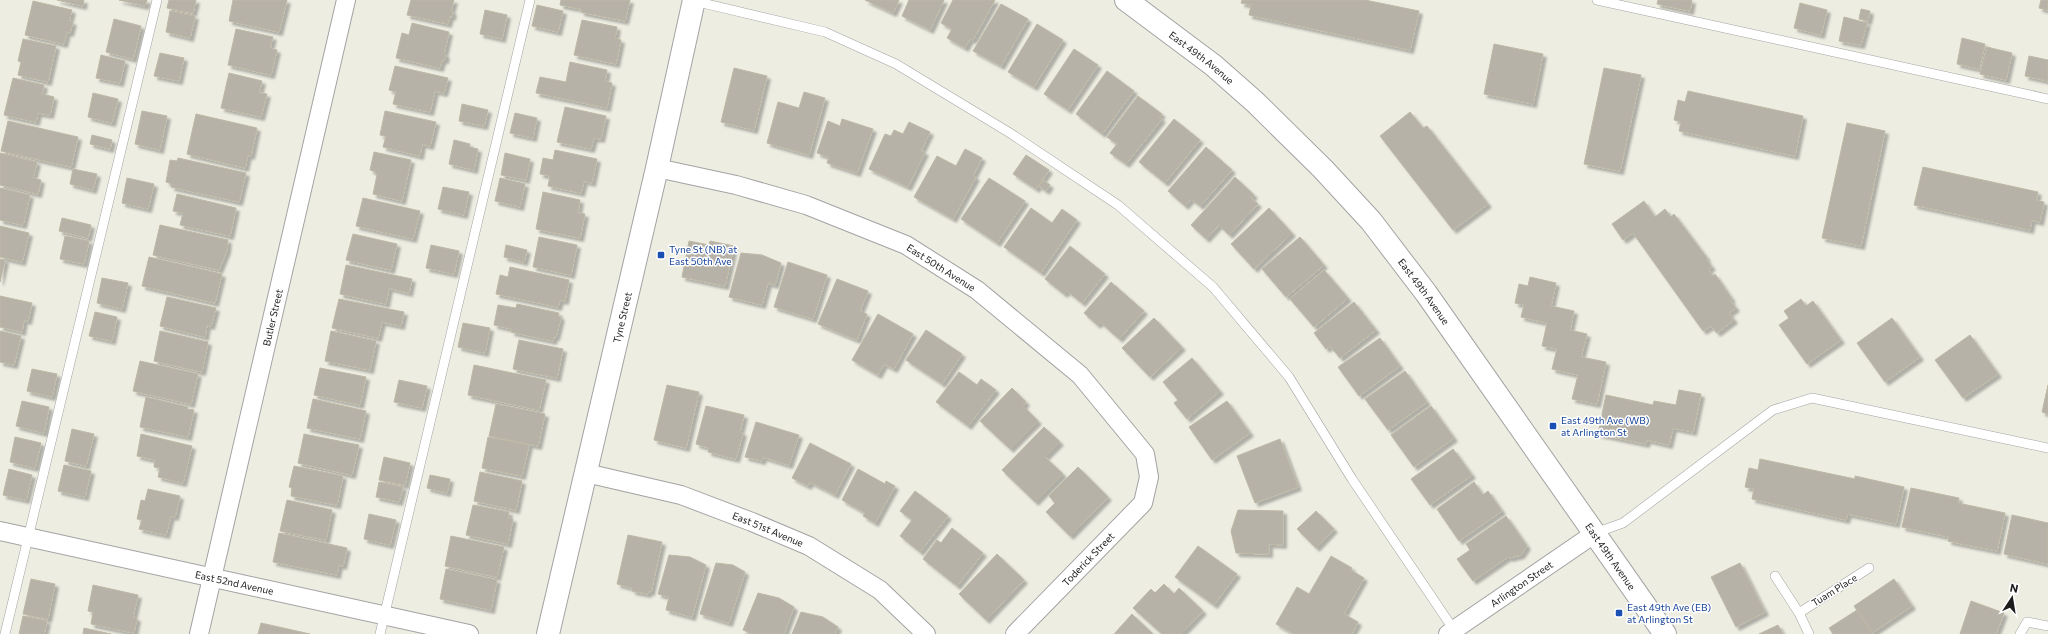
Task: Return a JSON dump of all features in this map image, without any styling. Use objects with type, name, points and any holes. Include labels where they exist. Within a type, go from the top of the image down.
[{"type":"street","name":"Butler Street","points":[[199,634],[346,0]]},
{"type":"street","name":"East 49th Avenue","points":[[1126,0],[1213,65],[1255,102],[1323,169],[1372,221],[1426,293],[1665,634]]},
{"type":"street","name":"Tyne Street","points":[[548,634],[658,168],[694,1]]},
{"type":"street","name":"East 50th Avenue","points":[[658,168],[736,185],[806,205],[906,245],[977,290],[1080,375],[1146,454],[1148,477]]},
{"type":"street","name":"East 51st Avenue","points":[[586,473],[681,495],[809,546],[880,590],[926,634]]},
{"type":"street","name":"Toderick Street","points":[[1015,634],[1143,503],[1148,477]]},
{"type":"street","name":"East 52nd Avenue","points":[[0,531],[469,634]]},
{"type":"street","name":"Arlington Street","points":[[1451,632],[1594,534]]},
{"type":"lane","points":[[5,634],[157,0]]},
{"type":"lane","points":[[380,634],[530,0]]},
{"type":"lane","points":[[1598,0],[2048,99]]},
{"type":"lane","points":[[694,1],[825,32],[896,64],[1010,132],[1118,205],[1213,287],[1289,377],[1352,479],[1451,632]]},
{"type":"lane","points":[[1594,534],[1623,523],[1773,410],[1812,398],[2048,448]]},
{"type":"lane","name":"Tuam Place","points":[[1799,613],[1869,568]]},
{"type":"lane","points":[[1775,576],[1799,613],[1809,634]]},
{"type":"lane","points":[[2020,634],[2027,622],[2048,626]]},
{"type":"building","points":[[57,0],[84,0],[83,6]]},
{"type":"building","points":[[119,0],[147,0],[145,6]]},
{"type":"building","points":[[169,0],[196,0],[193,13],[167,8]]},
{"type":"building","points":[[233,0],[287,0],[279,32],[229,21]]},
{"type":"building","points":[[411,0],[454,0],[451,11],[453,12],[452,17],[450,16],[448,24],[407,15]]},
{"type":"building","points":[[561,0],[630,0],[625,21],[581,12],[581,9],[560,5]]},
{"type":"building","points":[[865,0],[899,0],[893,13]]},
{"type":"building","points":[[909,0],[944,0],[930,30],[902,16]]},
{"type":"building","points":[[953,0],[995,0],[973,40],[970,39],[965,48],[947,38],[952,29],[941,23]]},
{"type":"building","points":[[1242,0],[1365,0],[1419,11],[1410,50],[1249,15],[1251,5],[1241,3]]},
{"type":"building","points":[[1658,0],[1692,0],[1690,11],[1657,4]]},
{"type":"building","points":[[2041,0],[2048,0],[2048,10],[2039,8]]},
{"type":"building","points":[[33,1],[72,10],[69,21],[73,22],[70,33],[67,32],[64,44],[25,35]]},
{"type":"building","points":[[1800,3],[1827,10],[1821,35],[1794,28]]},
{"type":"building","points":[[1001,4],[1028,19],[1001,66],[973,51]]},
{"type":"building","points":[[537,5],[563,11],[558,32],[532,26]]},
{"type":"building","points":[[1861,9],[1870,11],[1868,21],[1859,19]]},
{"type":"building","points":[[485,10],[507,15],[502,39],[480,34]]},
{"type":"building","points":[[170,11],[195,16],[190,38],[166,32]]},
{"type":"building","points":[[1844,17],[1867,23],[1861,45],[1839,41]]},
{"type":"building","points":[[114,19],[141,26],[133,59],[106,52]]},
{"type":"building","points":[[582,20],[617,27],[615,38],[621,40],[616,64],[574,55]]},
{"type":"building","points":[[412,23],[449,32],[444,54],[446,55],[445,60],[442,60],[440,68],[396,58],[402,33],[409,35]]},
{"type":"building","points":[[1037,24],[1063,40],[1034,87],[1008,72]]},
{"type":"building","points":[[236,29],[273,37],[270,48],[277,50],[271,75],[228,65]]},
{"type":"building","points":[[1962,38],[1985,44],[1979,69],[1957,64]]},
{"type":"building","points":[[23,39],[56,46],[48,82],[18,75],[21,62],[18,61]]},
{"type":"building","points":[[1494,44],[1543,54],[1533,104],[1484,94]]},
{"type":"building","points":[[1987,47],[2012,53],[2006,80],[1980,74]]},
{"type":"building","points":[[1074,49],[1098,65],[1068,110],[1044,94]]},
{"type":"building","points":[[160,53],[184,58],[179,81],[154,76]]},
{"type":"building","points":[[101,55],[125,61],[120,83],[96,78]]},
{"type":"building","points":[[2029,56],[2048,60],[2048,81],[2025,76]]},
{"type":"building","points":[[570,62],[607,70],[605,81],[612,83],[607,108],[536,93],[540,77],[566,82]]},
{"type":"building","points":[[395,66],[448,78],[444,93],[435,91],[430,112],[393,104],[396,92],[389,90]]},
{"type":"building","points":[[734,68],[767,76],[754,130],[721,122]]},
{"type":"building","points":[[1604,68],[1641,75],[1620,171],[1584,164]]},
{"type":"building","points":[[1107,71],[1134,91],[1102,134],[1076,114]]},
{"type":"building","points":[[229,73],[262,81],[259,93],[267,94],[261,117],[221,108]]},
{"type":"building","points":[[13,78],[44,85],[42,94],[54,97],[50,115],[38,113],[36,122],[4,115]]},
{"type":"building","points":[[1688,91],[1803,116],[1795,156],[1679,131],[1681,122],[1674,120],[1678,100],[1685,102]]},
{"type":"building","points":[[804,92],[825,98],[809,155],[767,143],[778,102],[799,108]]},
{"type":"building","points":[[93,93],[118,99],[112,123],[88,117]]},
{"type":"building","points":[[1138,96],[1162,114],[1159,117],[1162,119],[1126,164],[1110,153],[1117,144],[1107,137]]},
{"type":"building","points":[[462,104],[488,110],[484,126],[459,121]]},
{"type":"building","points":[[565,107],[606,116],[601,139],[594,138],[591,149],[557,142]]},
{"type":"building","points":[[142,111],[167,116],[160,150],[135,144]]},
{"type":"building","points":[[385,111],[436,122],[430,146],[422,144],[420,156],[383,147],[386,136],[380,135]]},
{"type":"building","points":[[1410,112],[1423,128],[1427,126],[1488,204],[1453,230],[1380,136]]},
{"type":"building","points":[[515,113],[537,118],[533,138],[510,133]]},
{"type":"building","points":[[196,114],[257,128],[251,156],[248,155],[245,168],[187,154]]},
{"type":"building","points":[[842,119],[873,129],[857,173],[827,163],[829,157],[817,153],[828,121],[840,126]]},
{"type":"building","points":[[1174,119],[1200,140],[1165,183],[1139,162]]},
{"type":"building","points":[[8,121],[78,137],[71,167],[1,151]]},
{"type":"building","points":[[909,122],[930,132],[921,151],[925,152],[908,187],[869,169],[885,134],[891,136],[894,130],[903,134]]},
{"type":"building","points":[[1847,123],[1885,131],[1861,246],[1822,238]]},
{"type":"building","points":[[92,135],[112,140],[110,149],[90,144]]},
{"type":"building","points":[[454,140],[470,144],[469,147],[478,149],[474,170],[449,164]]},
{"type":"building","points":[[1206,147],[1232,170],[1200,206],[1191,199],[1185,206],[1168,191]]},
{"type":"building","points":[[965,149],[982,158],[973,176],[976,177],[953,219],[914,197],[937,156],[956,166]]},
{"type":"building","points":[[555,150],[597,159],[592,183],[584,181],[581,193],[548,186],[550,176],[540,174],[543,158],[553,160]]},
{"type":"building","points":[[374,152],[411,160],[402,201],[373,194],[377,175],[375,174],[376,172],[370,170]]},
{"type":"building","points":[[0,153],[37,162],[33,178],[41,180],[38,194],[0,185]]},
{"type":"building","points":[[505,153],[530,159],[526,180],[501,175]]},
{"type":"building","points":[[1026,155],[1049,170],[1036,189],[1013,174]]},
{"type":"building","points":[[178,158],[246,173],[239,202],[171,187],[172,184],[166,182],[170,160],[177,161]]},
{"type":"building","points":[[1923,167],[2038,192],[2036,200],[2044,202],[2040,222],[2032,220],[2030,230],[1914,205]]},
{"type":"building","points":[[73,169],[97,174],[93,190],[70,184]]},
{"type":"building","points":[[1235,177],[1254,195],[1251,198],[1258,204],[1229,235],[1219,225],[1206,239],[1191,225]]},
{"type":"building","points":[[127,178],[154,184],[148,209],[122,203]]},
{"type":"building","points":[[500,178],[525,184],[520,207],[495,201]]},
{"type":"building","points":[[989,178],[1025,201],[997,243],[961,219]]},
{"type":"building","points":[[1043,180],[1050,185],[1046,191],[1039,186]]},
{"type":"building","points":[[443,187],[469,192],[464,215],[438,209]]},
{"type":"building","points":[[0,188],[30,195],[23,225],[0,220]]},
{"type":"building","points":[[543,192],[580,200],[578,213],[585,214],[580,238],[536,229]]},
{"type":"building","points":[[177,194],[236,208],[230,236],[180,225],[183,213],[173,211]]},
{"type":"building","points":[[363,198],[420,211],[413,239],[356,226]]},
{"type":"building","points":[[1644,201],[1655,217],[1665,209],[1671,217],[1674,214],[1707,258],[1706,259],[1712,267],[1708,269],[1713,276],[1715,274],[1732,299],[1730,300],[1736,308],[1729,313],[1734,320],[1717,333],[1711,326],[1703,331],[1633,233],[1623,240],[1612,224]]},
{"type":"building","points":[[1031,208],[1052,223],[1062,209],[1077,220],[1041,273],[1004,247]]},
{"type":"building","points":[[1269,208],[1292,233],[1254,269],[1231,244]]},
{"type":"building","points":[[62,218],[91,225],[88,238],[59,231]]},
{"type":"building","points":[[160,225],[228,240],[227,250],[219,270],[153,255]]},
{"type":"building","points":[[0,226],[29,233],[22,262],[0,257]]},
{"type":"building","points":[[353,234],[397,244],[391,270],[346,260]]},
{"type":"building","points":[[65,236],[89,241],[84,264],[60,259]]},
{"type":"building","points":[[539,237],[577,245],[571,275],[533,267]]},
{"type":"building","points":[[1300,237],[1324,265],[1286,297],[1262,269]]},
{"type":"building","points":[[689,241],[709,245],[710,241],[734,246],[725,286],[682,277]]},
{"type":"building","points":[[431,245],[459,251],[454,274],[426,268]]},
{"type":"building","points":[[506,245],[527,250],[524,262],[504,257]]},
{"type":"building","points":[[1070,246],[1105,274],[1082,303],[1067,291],[1064,294],[1045,279]]},
{"type":"building","points":[[741,253],[762,255],[781,263],[775,285],[768,283],[762,305],[729,297]]},
{"type":"building","points":[[149,257],[222,274],[215,303],[142,286]]},
{"type":"building","points":[[0,259],[5,260],[0,282]]},
{"type":"building","points":[[788,262],[827,275],[813,319],[774,307]]},
{"type":"building","points":[[346,265],[412,279],[409,293],[389,288],[386,304],[340,294]]},
{"type":"building","points":[[510,267],[569,280],[565,301],[560,300],[558,307],[496,294],[500,275],[508,277]]},
{"type":"building","points":[[1324,270],[1348,298],[1314,327],[1290,299]]},
{"type":"building","points":[[1530,277],[1556,283],[1551,306],[1574,311],[1570,330],[1587,334],[1581,357],[1606,362],[1597,404],[1572,399],[1578,375],[1552,369],[1557,349],[1542,346],[1547,323],[1521,317],[1524,305],[1515,303],[1519,284],[1528,286]]},
{"type":"building","points":[[102,278],[128,283],[122,309],[97,303]]},
{"type":"building","points":[[837,279],[868,291],[860,311],[867,314],[857,340],[818,324]]},
{"type":"building","points":[[1111,282],[1144,311],[1119,339],[1100,322],[1097,325],[1084,313]]},
{"type":"building","points":[[0,296],[32,303],[28,321],[24,320],[22,332],[0,327]]},
{"type":"building","points":[[167,297],[216,308],[211,326],[207,325],[205,337],[160,326]]},
{"type":"building","points":[[339,299],[404,312],[401,326],[382,322],[378,338],[332,328]]},
{"type":"building","points":[[1801,299],[1806,306],[1813,301],[1841,340],[1807,364],[1779,325],[1789,318],[1784,311]]},
{"type":"building","points":[[1354,302],[1376,330],[1340,358],[1330,346],[1326,349],[1314,333]]},
{"type":"building","points":[[517,304],[559,313],[558,316],[561,317],[556,337],[554,337],[553,341],[511,332],[512,329],[494,325],[498,305],[516,308]]},
{"type":"building","points":[[95,312],[117,317],[112,341],[89,336]]},
{"type":"building","points":[[878,314],[913,334],[894,369],[884,364],[878,375],[852,360]]},
{"type":"building","points":[[1154,318],[1182,347],[1150,377],[1122,348]]},
{"type":"building","points":[[1892,318],[1920,357],[1885,382],[1857,343]]},
{"type":"building","points":[[463,323],[490,328],[485,353],[458,347]]},
{"type":"building","points":[[926,330],[962,354],[942,384],[906,360]]},
{"type":"building","points":[[0,331],[21,336],[14,365],[0,362]]},
{"type":"building","points":[[160,331],[208,342],[202,372],[154,361]]},
{"type":"building","points":[[331,331],[376,341],[370,370],[325,361]]},
{"type":"building","points":[[1970,335],[1998,374],[1963,398],[1935,360]]},
{"type":"building","points":[[1380,338],[1400,366],[1359,396],[1338,367]]},
{"type":"building","points":[[519,340],[563,349],[557,378],[513,369]]},
{"type":"building","points":[[1192,358],[1220,391],[1187,419],[1174,403],[1178,400],[1163,382]]},
{"type":"building","points":[[140,361],[198,374],[191,404],[133,391]]},
{"type":"building","points":[[474,365],[546,380],[539,410],[468,395]]},
{"type":"building","points":[[320,368],[366,377],[360,405],[314,395]]},
{"type":"building","points":[[32,369],[57,374],[52,397],[27,391]]},
{"type":"building","points":[[1405,371],[1427,402],[1388,430],[1365,399]]},
{"type":"building","points":[[959,372],[977,385],[981,379],[996,390],[968,426],[936,402]]},
{"type":"building","points":[[399,380],[427,386],[422,408],[394,402]]},
{"type":"building","points":[[667,385],[699,392],[686,448],[654,440]]},
{"type":"building","points":[[2048,385],[2048,414],[2042,412]]},
{"type":"building","points":[[1012,388],[1026,402],[1023,406],[1038,421],[1010,449],[980,421]]},
{"type":"building","points":[[1679,390],[1701,394],[1693,432],[1673,428],[1669,445],[1647,440],[1646,444],[1598,434],[1606,395],[1653,405],[1654,401],[1676,405]]},
{"type":"building","points":[[146,397],[188,407],[187,409],[194,410],[188,437],[140,427]]},
{"type":"building","points":[[313,399],[366,411],[360,439],[307,428]]},
{"type":"building","points":[[22,401],[49,407],[44,433],[16,426]]},
{"type":"building","points":[[1227,401],[1250,433],[1212,460],[1189,427]]},
{"type":"building","points":[[496,404],[545,414],[538,446],[489,436]]},
{"type":"building","points":[[706,406],[744,415],[740,432],[743,433],[736,459],[708,452],[709,448],[696,444]]},
{"type":"building","points":[[1431,406],[1454,438],[1414,467],[1391,435]]},
{"type":"building","points":[[756,422],[799,435],[789,465],[763,457],[762,461],[745,457]]},
{"type":"building","points":[[1044,427],[1060,442],[1045,457],[1063,474],[1035,502],[1002,470]]},
{"type":"building","points":[[72,429],[94,434],[86,466],[65,461]]},
{"type":"building","points":[[141,434],[192,446],[183,483],[158,477],[160,468],[154,467],[155,460],[137,456]]},
{"type":"building","points":[[304,434],[359,445],[352,475],[298,463]]},
{"type":"building","points":[[15,437],[41,443],[35,468],[10,462]]},
{"type":"building","points":[[488,437],[529,445],[522,476],[482,468]]},
{"type":"building","points":[[1280,439],[1298,487],[1255,503],[1237,456]]},
{"type":"building","points":[[810,443],[851,464],[835,495],[810,482],[808,486],[792,478]]},
{"type":"building","points":[[1453,449],[1472,475],[1430,505],[1411,479]]},
{"type":"building","points":[[384,457],[410,463],[405,485],[379,480]]},
{"type":"building","points":[[1760,459],[1855,479],[1855,476],[1904,487],[1896,524],[1848,514],[1846,520],[1752,499],[1754,489],[1745,487],[1749,468],[1758,470]]},
{"type":"building","points":[[64,465],[91,471],[85,497],[58,491]]},
{"type":"building","points":[[294,466],[343,476],[337,505],[291,496],[292,488],[289,487]]},
{"type":"building","points":[[1078,467],[1108,497],[1070,536],[1046,512],[1055,503],[1049,496]]},
{"type":"building","points":[[9,469],[32,475],[26,500],[3,495]]},
{"type":"building","points":[[858,469],[885,484],[886,481],[895,486],[875,523],[863,516],[865,513],[842,500]]},
{"type":"building","points":[[480,472],[522,481],[516,510],[474,501]]},
{"type":"building","points":[[430,475],[450,479],[447,493],[427,488]]},
{"type":"building","points":[[379,482],[403,487],[399,502],[376,497]]},
{"type":"building","points":[[1474,482],[1483,495],[1488,491],[1502,511],[1459,541],[1437,509]]},
{"type":"building","points":[[1911,488],[1959,498],[1958,503],[2005,513],[1997,551],[1948,541],[1949,537],[1902,527]]},
{"type":"building","points":[[148,489],[180,496],[175,517],[171,516],[166,535],[139,529],[142,520],[137,519],[141,500],[145,501]]},
{"type":"building","points":[[915,491],[948,516],[920,552],[900,536],[912,520],[900,511]]},
{"type":"building","points":[[287,500],[332,510],[326,540],[280,531]]},
{"type":"building","points":[[473,505],[509,512],[508,518],[513,519],[508,544],[466,535]]},
{"type":"building","points":[[1238,510],[1283,511],[1283,545],[1269,544],[1269,554],[1236,553],[1231,531]]},
{"type":"building","points":[[1316,511],[1334,529],[1316,548],[1297,529]]},
{"type":"building","points":[[369,514],[396,520],[390,545],[364,539]]},
{"type":"building","points":[[2012,515],[2048,523],[2048,564],[2004,554]]},
{"type":"building","points":[[1506,516],[1527,546],[1521,555],[1508,557],[1473,581],[1457,559],[1470,550],[1466,544]]},
{"type":"building","points":[[952,528],[983,553],[957,586],[923,559],[937,540],[941,543]]},
{"type":"building","points":[[279,533],[347,548],[343,566],[339,565],[337,575],[273,562]]},
{"type":"building","points":[[628,535],[662,542],[651,592],[648,591],[648,594],[632,591],[632,588],[617,584]]},
{"type":"building","points":[[451,536],[504,547],[497,577],[445,566]]},
{"type":"building","points":[[1198,546],[1237,574],[1214,605],[1175,577]]},
{"type":"building","points":[[997,554],[1024,580],[986,620],[959,594]]},
{"type":"building","points":[[669,555],[690,557],[706,565],[692,617],[666,610],[669,597],[658,594]]},
{"type":"building","points":[[1331,556],[1352,568],[1351,570],[1364,578],[1344,614],[1358,622],[1352,634],[1294,634],[1276,624],[1297,587],[1309,594]]},
{"type":"building","points":[[716,563],[733,565],[745,572],[729,623],[700,614]]},
{"type":"building","points":[[1740,563],[1765,612],[1736,627],[1711,577]]},
{"type":"building","points":[[446,569],[497,580],[491,610],[440,599]]},
{"type":"building","points":[[31,579],[55,584],[48,619],[23,614]]},
{"type":"building","points":[[1894,579],[1912,606],[1872,633],[1854,606]]},
{"type":"building","points":[[1164,584],[1174,594],[1179,588],[1203,611],[1181,634],[1162,634],[1133,608],[1151,589],[1155,593]]},
{"type":"building","points":[[93,585],[138,595],[133,617],[137,618],[134,633],[91,624],[93,612],[88,611]]},
{"type":"building","points":[[758,593],[779,598],[794,607],[784,634],[752,634],[743,630]]},
{"type":"building","points":[[1971,601],[2004,613],[1996,634],[1960,634]]},
{"type":"building","points":[[1857,610],[1873,634],[1833,634],[1829,628]]},
{"type":"building","points":[[801,612],[823,617],[838,627],[835,634],[792,634]]},
{"type":"building","points":[[1132,614],[1153,634],[1114,634]]},
{"type":"building","points":[[23,616],[47,621],[44,634],[19,634]]},
{"type":"building","points":[[261,623],[310,634],[258,634]]},
{"type":"building","points":[[1778,625],[1783,634],[1759,634]]},
{"type":"building","points":[[84,628],[111,634],[83,634]]},
{"type":"place","name":"Tyne St (NB) at East 50th Ave","points":[[661,255]]},
{"type":"place","name":"East 49th Ave (WB) at Arlington St","points":[[1553,426]]},
{"type":"place","name":"East 49th Ave (EB) at Arlington St","points":[[1619,613]]}]
